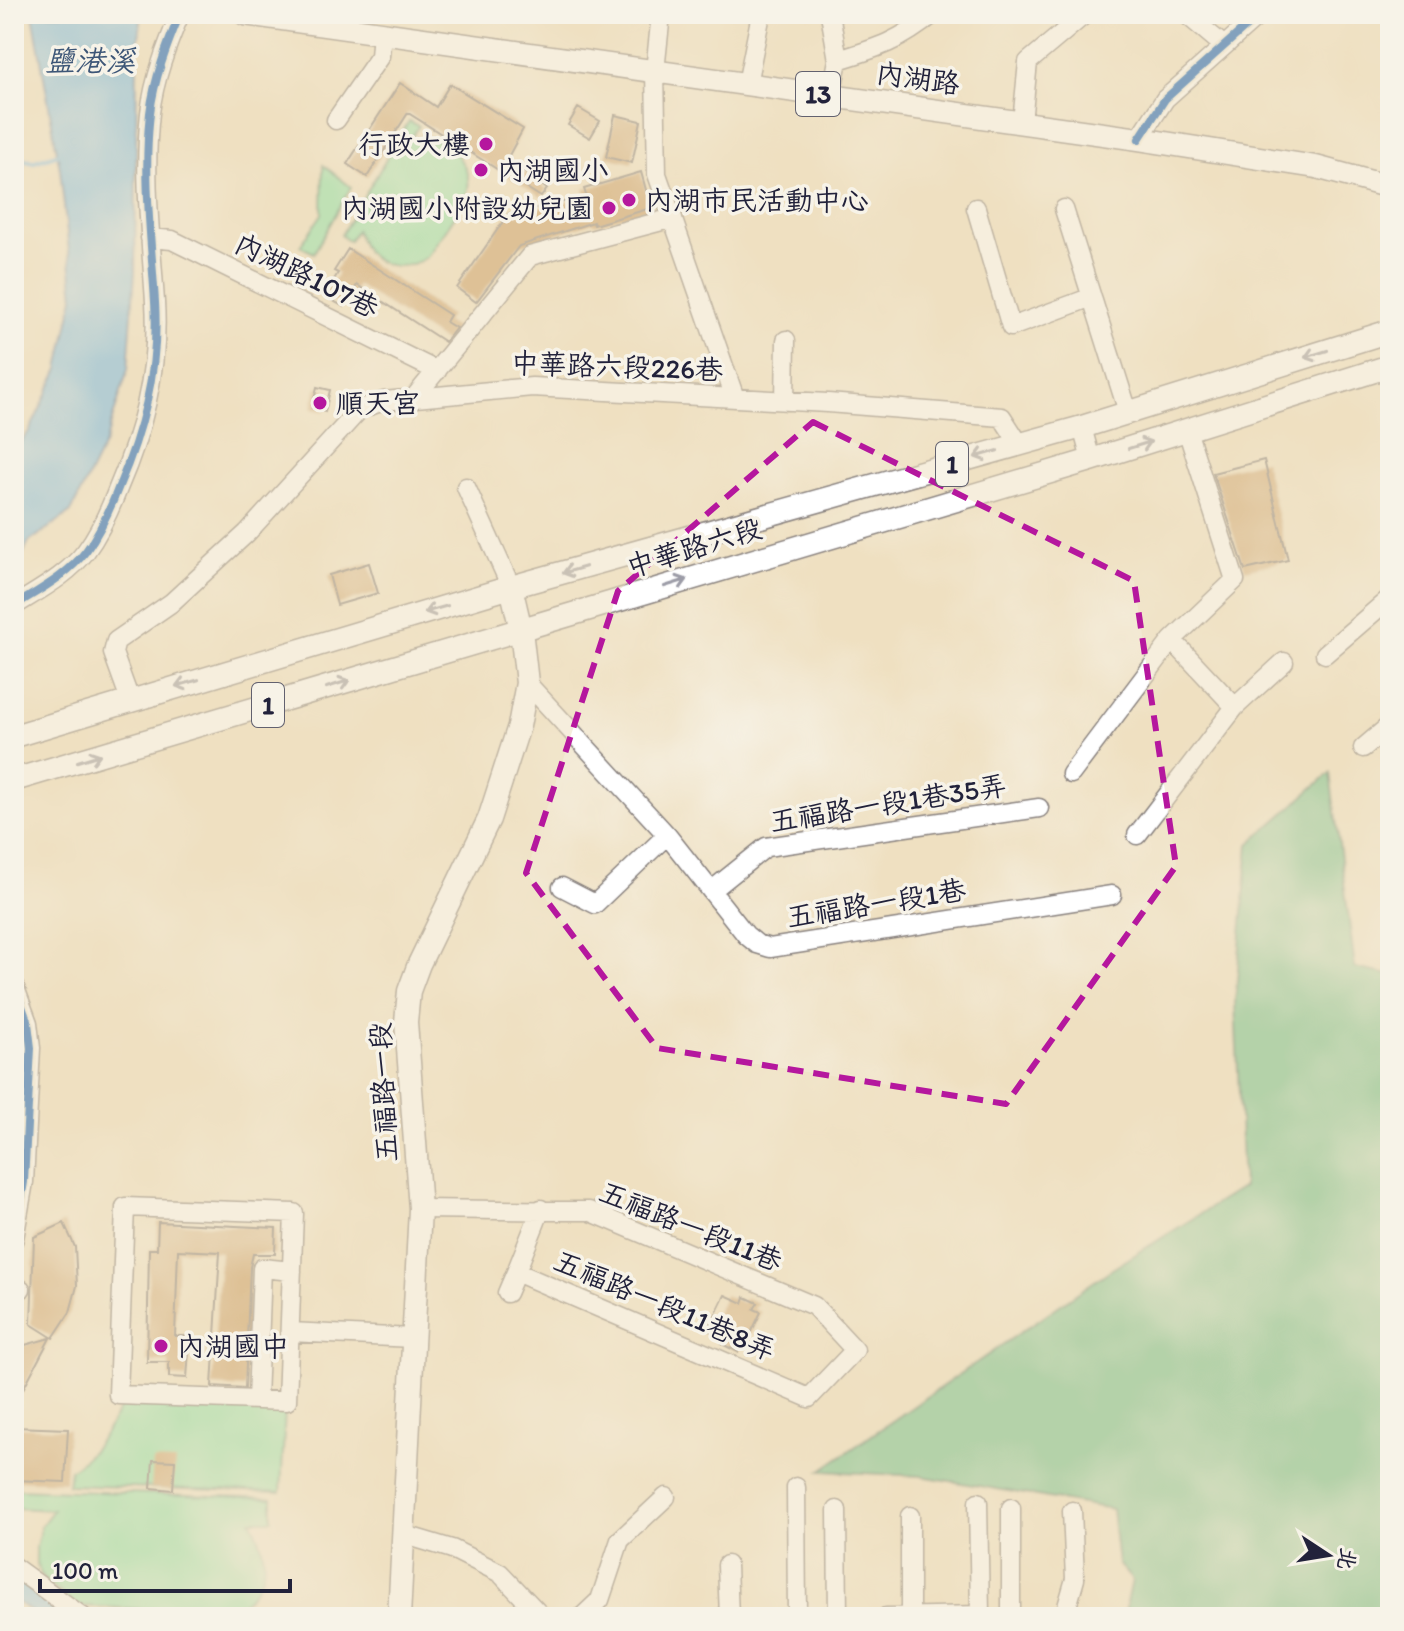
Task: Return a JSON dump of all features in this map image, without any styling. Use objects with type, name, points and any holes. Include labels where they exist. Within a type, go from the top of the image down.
[{"type":"main road","name":"內湖路","points":[[245,14],[1139,139],[1316,167],[1390,187]]},
{"type":"main road","name":"中華路六段","points":[[14,736],[511,587],[1082,427],[1390,331]]},
{"type":"main road","name":"中華路六段","points":[[14,780],[1091,460],[1390,366]]},
{"type":"main road","name":"五福路一段","points":[[399,1617],[420,1209],[406,1022],[409,991],[489,819],[519,726],[527,683],[521,630],[511,587]]},
{"type":"street","points":[[14,606],[64,573],[86,551],[113,501],[135,450],[148,396],[154,343],[155,303],[146,181],[151,111],[167,45],[180,14]]},
{"type":"street","points":[[661,14],[655,71],[657,174],[735,398]]},
{"type":"street","points":[[747,84],[761,14]]},
{"type":"street","points":[[830,14],[838,60],[831,96]]},
{"type":"street","points":[[838,60],[887,46],[933,14]]},
{"type":"street","points":[[1022,122],[1028,62],[1085,14]]},
{"type":"street","points":[[1186,14],[1224,46]]},
{"type":"street","points":[[1139,139],[1165,99],[1260,14]]},
{"type":"street","points":[[336,120],[380,56],[382,33]]},
{"type":"street","points":[[976,208],[1011,327],[1092,297]]},
{"type":"street","points":[[1064,209],[1128,412]]},
{"type":"street","points":[[414,398],[530,256],[673,218]]},
{"type":"street","name":"內湖路107巷","points":[[150,238],[172,240],[437,371]]},
{"type":"street","points":[[785,401],[786,340]]},
{"type":"street","name":"中華路六段226巷","points":[[130,700],[113,653],[116,641],[171,603],[247,533],[360,409],[384,401],[532,387],[785,401],[1002,417],[1020,445]]},
{"type":"street","points":[[1082,427],[1091,460]]},
{"type":"street","points":[[1071,774],[1172,640],[1235,580],[1187,430]]},
{"type":"street","points":[[466,487],[511,587]]},
{"type":"street","points":[[1325,654],[1390,598]]},
{"type":"street","points":[[1172,640],[1235,707]]},
{"type":"street","points":[[1137,835],[1235,707],[1284,662]]},
{"type":"street","name":"五福路一段1巷","points":[[527,683],[667,835],[746,935],[757,944],[770,948],[1112,895]]},
{"type":"street","points":[[1363,748],[1390,725]]},
{"type":"street","name":"五福路一段1巷35弄","points":[[711,891],[766,847],[1039,808]]},
{"type":"street","points":[[562,887],[595,904],[667,835]]},
{"type":"street","points":[[14,985],[28,1023],[31,1048],[24,1182],[14,1239]]},
{"type":"street","points":[[125,1207],[294,1213],[290,1332],[287,1401],[118,1395],[125,1207]]},
{"type":"street","name":"五福路一段11巷","points":[[420,1209],[589,1211],[814,1306],[855,1350],[809,1398]]},
{"type":"street","name":"五福路一段11巷8弄","points":[[541,1209],[516,1272],[809,1398]]},
{"type":"street","points":[[257,1400],[262,1268],[292,1271]]},
{"type":"street","points":[[507,1293],[516,1272]]},
{"type":"street","points":[[290,1332],[412,1338]]},
{"type":"street","points":[[796,1487],[797,1617]]},
{"type":"street","points":[[582,1617],[600,1600],[620,1540],[666,1497]]},
{"type":"street","points":[[886,1617],[982,1616],[978,1502]]},
{"type":"street","points":[[1011,1508],[1011,1617]]},
{"type":"street","points":[[837,1510],[838,1617]]},
{"type":"street","points":[[1064,1617],[1075,1579],[1072,1511]]},
{"type":"street","points":[[905,1616],[910,1516]]},
{"type":"street","points":[[402,1534],[452,1549],[500,1573],[542,1617]]},
{"type":"street","points":[[727,1565],[729,1617]]},
{"type":"street","points":[[14,1567],[83,1617]]},
{"type":"highlighted area","points":[[813,422],[1134,581],[1176,866],[1006,1104],[657,1048],[526,873],[618,591]]},
{"type":"green space","points":[[409,121],[419,126],[410,139],[438,140],[453,151],[464,166],[468,184],[460,208],[427,257],[411,264],[394,266],[377,261],[370,255],[356,230],[349,241],[341,235]]},
{"type":"green space","points":[[323,165],[351,187],[314,253],[300,246],[322,214]]},
{"type":"green space","points":[[1330,773],[1355,968],[1390,975],[1390,1617],[1124,1617],[1132,1580],[1118,1564],[1112,1509],[921,1476],[820,1471],[1109,1271],[1243,1187],[1235,1002],[1249,844]]},
{"type":"green space","points":[[121,1406],[285,1410],[281,1492],[68,1485],[70,1470],[93,1449]]},
{"type":"green space","points":[[14,1489],[272,1498],[272,1520],[251,1520],[264,1560],[260,1581],[232,1613],[77,1606],[43,1579],[36,1563],[41,1526],[53,1510],[14,1508]]},
{"type":"water","name":"鹽港溪","points":[[33,14],[142,14],[137,52],[135,271],[128,369],[105,443],[71,512],[29,542],[14,572],[14,451],[30,430],[59,369],[74,297],[60,169]]},
{"type":"water","points":[[14,1010],[22,1031],[14,1152]]},
{"type":"water","points":[[14,1578],[69,1617],[39,1617],[14,1600]]},
{"type":"building","name":"行政大樓","points":[[400,83],[436,107],[450,84],[523,129],[507,159],[547,189],[541,197],[408,113],[367,177],[347,164]]},
{"type":"building","points":[[578,108],[600,121],[590,138],[568,125]]},
{"type":"building","points":[[615,115],[641,121],[632,163],[606,157]]},
{"type":"building","points":[[641,172],[651,208],[594,225],[593,222],[519,246],[476,302],[457,288],[509,213],[518,214],[545,205],[587,198],[584,189]]},
{"type":"building","points":[[348,249],[450,315],[446,322],[456,328],[445,342],[357,285],[344,307],[324,296],[338,273],[334,271]]},
{"type":"building","name":"順天宮","points":[[317,387],[330,390],[325,412],[312,408]]},
{"type":"building","points":[[1264,460],[1288,560],[1245,570],[1213,473]]},
{"type":"building","points":[[369,563],[378,593],[337,605],[329,575]]},
{"type":"building","points":[[158,1222],[276,1228],[275,1254],[253,1254],[250,1267],[245,1388],[212,1386],[220,1252],[178,1250],[175,1336],[190,1336],[187,1378],[169,1377],[169,1362],[147,1362],[149,1249],[157,1249]]},
{"type":"building","points":[[64,1223],[75,1247],[77,1286],[70,1312],[53,1338],[31,1324],[34,1237]]},
{"type":"building","points":[[725,1295],[743,1303],[745,1297],[758,1303],[754,1309],[761,1312],[745,1346],[741,1344],[738,1352],[722,1344],[725,1338],[708,1330]]},
{"type":"building","points":[[50,1338],[14,1406],[14,1348]]},
{"type":"building","points":[[14,1427],[68,1429],[65,1482],[14,1480]]},
{"type":"building","points":[[153,1460],[175,1461],[173,1490],[151,1488]]},
{"type":"waterway","points":[[14,158],[33,162],[63,152]]},
{"type":"cycle path","points":[[14,606],[62,575],[91,544],[105,519],[136,442],[148,396],[155,349],[147,184],[150,113],[158,75],[180,14]]},
{"type":"cycle path","points":[[1139,139],[1165,99],[1260,14]]},
{"type":"cycle path","points":[[14,985],[28,1023],[31,1048],[24,1182],[14,1239]]},
{"type":"place","name":"行政大樓","points":[[486,144]]},
{"type":"place","name":"內湖國小","points":[[481,170]]},
{"type":"place","name":"內湖市民活動中心","points":[[629,200]]},
{"type":"place","name":"內湖國小附設幼兒園","points":[[609,208]]},
{"type":"place","name":"順天宮","points":[[320,403]]},
{"type":"place","name":"內湖國中","points":[[161,1346]]}]
